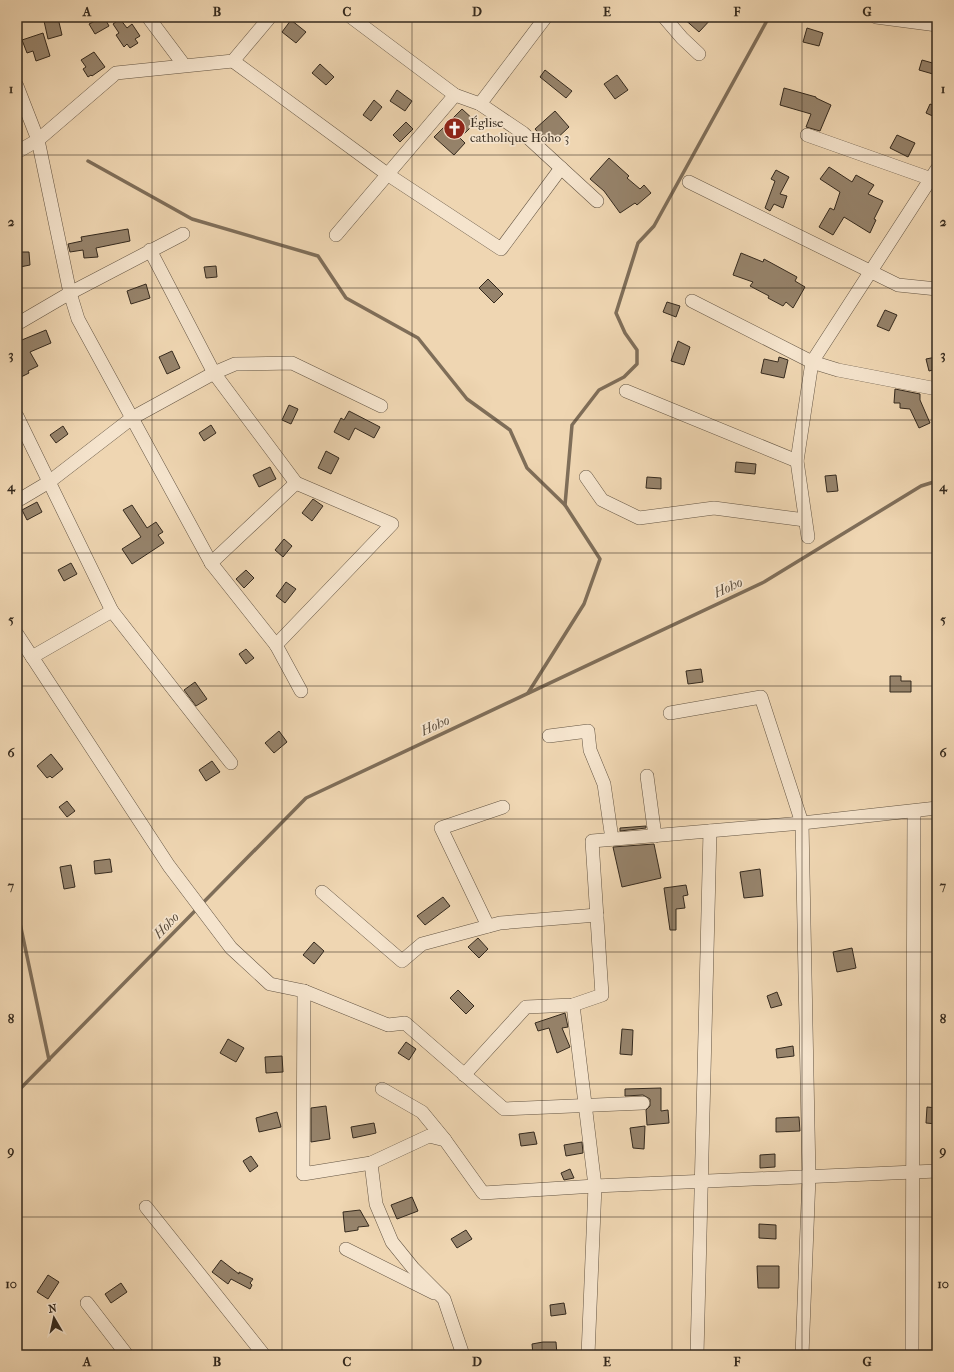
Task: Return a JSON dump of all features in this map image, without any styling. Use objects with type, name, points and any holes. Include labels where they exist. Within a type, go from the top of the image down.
[{"type":"street","points":[[148,17],[184,65]]},
{"type":"street","points":[[233,61],[270,17]]},
{"type":"street","points":[[351,17],[455,95],[480,104],[523,133],[597,201]]},
{"type":"street","points":[[664,17],[682,38],[699,54]]},
{"type":"street","points":[[876,17],[937,25]]},
{"type":"street","points":[[480,104],[545,18]]},
{"type":"street","points":[[17,152],[38,140],[116,74],[184,65],[233,61],[387,174],[501,249],[561,168]]},
{"type":"street","points":[[17,86],[38,140],[70,293],[78,319],[211,563],[276,645],[301,691]]},
{"type":"street","points":[[336,235],[455,95]]},
{"type":"street","points":[[807,135],[935,177],[870,272],[812,362],[797,461],[808,537]]},
{"type":"street","points":[[689,182],[898,285],[937,289]]},
{"type":"street","points":[[17,324],[70,293],[183,234]]},
{"type":"street","points":[[150,250],[214,373],[296,483],[392,524],[276,645]]},
{"type":"street","points":[[692,301],[812,362],[838,370],[937,389]]},
{"type":"street","points":[[17,501],[49,482],[132,418],[214,373],[235,364],[292,363],[381,406]]},
{"type":"street","points":[[626,391],[797,461]]},
{"type":"street","points":[[17,416],[112,611],[231,763]]},
{"type":"street","points":[[586,478],[602,500],[639,518],[714,508],[806,520]]},
{"type":"street","points":[[211,563],[296,483]]},
{"type":"street","points":[[25,654],[112,611]]},
{"type":"street","points":[[17,634],[25,654],[169,866],[231,948],[270,984],[304,991],[388,1025],[405,1023],[504,1110],[644,1103]]},
{"type":"street","points":[[670,712],[762,697],[802,823],[809,1177],[802,1355]]},
{"type":"street","points":[[549,736],[588,731],[590,750],[604,784],[612,839]]},
{"type":"street","points":[[647,776],[655,836]]},
{"type":"street","points":[[488,926],[441,828],[503,806]]},
{"type":"street","points":[[464,1075],[526,1008],[573,1005],[602,995],[592,841],[802,823],[937,808]]},
{"type":"street","points":[[912,1355],[914,1172],[914,811]]},
{"type":"street","points":[[697,1355],[710,831]]},
{"type":"street","points":[[322,892],[402,961],[422,944],[500,923],[597,915]]},
{"type":"street","points":[[304,991],[303,1174],[371,1163],[429,1136],[445,1140]]},
{"type":"street","points":[[573,1005],[595,1186],[588,1355]]},
{"type":"street","points":[[382,1089],[422,1112],[445,1140],[483,1193],[595,1186],[937,1171]]},
{"type":"street","points":[[371,1163],[376,1204],[392,1242],[414,1268],[444,1299],[462,1355]]},
{"type":"street","points":[[146,1207],[264,1355]]},
{"type":"street","points":[[346,1249],[444,1299]]},
{"type":"street","points":[[87,1303],[127,1355]]},
{"type":"building","points":[[93,17],[104,17],[109,26],[95,34],[89,24],[95,21]]},
{"type":"building","points":[[682,17],[713,17],[699,32]]},
{"type":"building","points":[[58,18],[62,35],[48,39],[44,21]]},
{"type":"building","points":[[120,19],[127,28],[132,24],[140,36],[135,39],[138,43],[130,48],[127,44],[124,47],[116,35],[119,33],[113,24]]},
{"type":"building","points":[[291,20],[306,32],[296,43],[282,32]]},
{"type":"building","points":[[807,28],[823,33],[819,46],[803,42]]},
{"type":"building","points":[[43,33],[50,56],[36,61],[33,51],[27,53],[22,40]]},
{"type":"building","points":[[94,52],[105,67],[88,77],[83,69],[86,67],[81,60]]},
{"type":"building","points":[[922,60],[936,64],[933,74],[919,70]]},
{"type":"building","points":[[320,64],[334,77],[326,85],[312,73]]},
{"type":"building","points":[[545,70],[572,91],[566,98],[540,77]]},
{"type":"building","points":[[617,75],[628,90],[615,99],[604,84]]},
{"type":"building","points":[[784,88],[816,97],[831,105],[820,131],[806,127],[811,114],[780,105]]},
{"type":"building","points":[[397,90],[412,101],[405,111],[390,101]]},
{"type":"building","points":[[374,100],[382,107],[371,121],[363,115]]},
{"type":"building","points":[[930,104],[937,107],[937,118],[926,113]]},
{"type":"building","name":"Église catholique Hoho 3","points":[[462,109],[476,122],[460,138],[465,143],[454,155],[434,137]]},
{"type":"building","points":[[555,111],[569,127],[552,143],[545,135],[542,137],[535,129]]},
{"type":"building","points":[[406,122],[413,129],[400,142],[393,135]]},
{"type":"building","points":[[897,135],[915,143],[908,157],[890,148]]},
{"type":"building","points":[[609,158],[629,176],[627,178],[640,189],[644,185],[651,193],[637,205],[635,203],[620,213],[604,191],[590,179]]},
{"type":"building","points":[[829,167],[852,182],[856,175],[874,185],[868,194],[883,201],[874,219],[876,220],[870,233],[844,217],[833,235],[819,227],[830,208],[834,210],[840,192],[820,179]]},
{"type":"building","points":[[776,170],[789,177],[780,194],[787,196],[783,208],[774,204],[770,211],[765,208],[775,181],[771,179]]},
{"type":"building","points":[[128,229],[130,241],[96,248],[98,257],[84,258],[83,250],[70,252],[68,244],[82,241],[81,237]]},
{"type":"building","points":[[19,252],[29,252],[30,265],[20,267]]},
{"type":"building","points":[[741,253],[763,262],[764,259],[797,277],[795,281],[805,287],[793,308],[786,302],[783,306],[768,298],[769,296],[750,286],[753,282],[733,275]]},
{"type":"building","points":[[216,266],[217,277],[206,278],[204,267]]},
{"type":"building","points":[[488,279],[503,294],[494,303],[479,288]]},
{"type":"building","points":[[146,284],[150,298],[131,304],[127,291]]},
{"type":"building","points":[[667,302],[680,306],[676,317],[663,312]]},
{"type":"building","points":[[885,310],[897,315],[889,331],[877,326]]},
{"type":"building","points":[[46,330],[51,343],[30,352],[38,366],[28,371],[29,373],[17,379],[17,342]]},
{"type":"building","points":[[678,341],[690,347],[684,365],[671,361]]},
{"type":"building","points":[[172,351],[180,368],[167,374],[159,357]]},
{"type":"building","points":[[779,357],[788,360],[784,378],[761,373],[764,359],[778,362]]},
{"type":"building","points":[[936,357],[937,369],[929,371],[926,359]]},
{"type":"building","points":[[895,389],[920,394],[920,400],[930,423],[919,428],[910,409],[900,408],[900,403],[894,403]]},
{"type":"building","points":[[289,405],[298,409],[291,424],[282,420]]},
{"type":"building","points":[[349,411],[380,427],[374,438],[355,428],[349,440],[334,432],[341,418],[344,420]]},
{"type":"building","points":[[211,425],[216,433],[204,441],[199,433]]},
{"type":"building","points":[[63,426],[68,434],[56,443],[50,435]]},
{"type":"building","points":[[326,451],[339,458],[331,474],[318,468]]},
{"type":"building","points":[[736,462],[756,464],[755,474],[735,472]]},
{"type":"building","points":[[270,467],[276,479],[259,487],[253,475]]},
{"type":"building","points":[[836,475],[838,491],[827,492],[825,476]]},
{"type":"building","points":[[647,477],[661,478],[661,489],[646,488]]},
{"type":"building","points":[[313,499],[323,506],[312,521],[302,513]]},
{"type":"building","points":[[37,502],[42,512],[27,520],[22,510]]},
{"type":"building","points":[[132,505],[147,528],[156,522],[163,532],[158,535],[164,543],[132,564],[122,549],[141,537],[123,510]]},
{"type":"building","points":[[284,539],[292,546],[283,557],[275,550]]},
{"type":"building","points":[[71,563],[77,574],[64,581],[58,570]]},
{"type":"building","points":[[246,570],[254,578],[244,588],[236,579]]},
{"type":"building","points":[[286,582],[296,589],[285,603],[276,596]]},
{"type":"building","points":[[246,649],[254,658],[246,664],[239,654]]},
{"type":"building","points":[[701,669],[703,682],[688,684],[686,671]]},
{"type":"building","points":[[890,676],[901,676],[901,681],[911,681],[911,692],[890,692]]},
{"type":"building","points":[[195,682],[207,699],[196,706],[184,690]]},
{"type":"building","points":[[279,731],[287,742],[274,753],[265,743]]},
{"type":"building","points":[[51,754],[63,769],[52,778],[50,776],[47,778],[37,766]]},
{"type":"building","points":[[212,761],[220,772],[206,781],[199,770]]},
{"type":"building","points":[[67,801],[75,811],[67,817],[59,807]]},
{"type":"building","points":[[646,826],[646,828],[620,831],[620,828]]},
{"type":"building","points":[[654,844],[661,878],[622,887],[613,847]]},
{"type":"building","points":[[110,859],[112,872],[95,874],[94,861]]},
{"type":"building","points":[[71,865],[75,887],[64,889],[60,867]]},
{"type":"building","points":[[760,869],[763,896],[744,898],[740,872]]},
{"type":"building","points":[[686,885],[688,895],[683,896],[685,908],[676,909],[676,930],[670,930],[664,888]]},
{"type":"building","points":[[443,897],[450,906],[425,925],[417,916]]},
{"type":"building","points":[[478,938],[488,949],[479,958],[468,947]]},
{"type":"building","points":[[314,942],[324,951],[314,964],[303,955]]},
{"type":"building","points":[[852,948],[856,968],[837,972],[833,952]]},
{"type":"building","points":[[458,990],[474,1006],[466,1014],[450,998]]},
{"type":"building","points":[[777,992],[782,1005],[771,1008],[767,996]]},
{"type":"building","points":[[565,1013],[568,1027],[562,1028],[570,1047],[557,1053],[549,1028],[538,1031],[535,1023]]},
{"type":"building","points":[[622,1029],[633,1030],[632,1055],[620,1054]]},
{"type":"building","points":[[228,1039],[244,1048],[236,1062],[220,1053]]},
{"type":"building","points":[[406,1042],[416,1049],[409,1060],[398,1053]]},
{"type":"building","points":[[793,1046],[794,1056],[777,1058],[776,1049]]},
{"type":"building","points":[[282,1056],[283,1072],[266,1073],[265,1057]]},
{"type":"building","points":[[661,1088],[661,1111],[668,1110],[669,1123],[647,1125],[646,1110],[650,1106],[650,1099],[643,1095],[625,1096],[625,1089]]},
{"type":"building","points":[[326,1106],[330,1139],[311,1142],[311,1108]]},
{"type":"building","points":[[927,1107],[937,1108],[937,1124],[926,1123]]},
{"type":"building","points":[[277,1112],[281,1127],[259,1132],[256,1118]]},
{"type":"building","points":[[799,1117],[800,1131],[776,1132],[776,1118]]},
{"type":"building","points":[[374,1123],[376,1133],[353,1138],[351,1127]]},
{"type":"building","points":[[645,1126],[644,1149],[633,1148],[630,1128]]},
{"type":"building","points":[[534,1132],[537,1144],[521,1146],[519,1134]]},
{"type":"building","points":[[582,1142],[583,1153],[566,1156],[564,1145]]},
{"type":"building","points":[[775,1154],[775,1167],[760,1168],[760,1155]]},
{"type":"building","points":[[251,1156],[258,1166],[250,1172],[243,1161]]},
{"type":"building","points":[[570,1169],[574,1178],[564,1180],[561,1173]]},
{"type":"building","points":[[412,1197],[418,1211],[397,1219],[391,1205]]},
{"type":"building","points":[[360,1210],[369,1226],[358,1227],[358,1230],[345,1232],[343,1212]]},
{"type":"building","points":[[759,1224],[776,1225],[776,1239],[759,1238]]},
{"type":"building","points":[[466,1230],[472,1239],[457,1248],[451,1239]]},
{"type":"building","points":[[221,1260],[239,1274],[239,1272],[253,1279],[250,1283],[252,1285],[250,1289],[231,1279],[228,1284],[212,1272]]},
{"type":"building","points":[[757,1266],[779,1266],[779,1288],[758,1288]]},
{"type":"building","points":[[48,1275],[59,1282],[48,1299],[37,1292]]},
{"type":"building","points":[[121,1283],[127,1292],[111,1303],[105,1294]]},
{"type":"building","points":[[564,1303],[566,1314],[551,1316],[550,1305]]},
{"type":"building","points":[[556,1342],[557,1355],[533,1355],[532,1344]]},
{"type":"waterway","points":[[565,505],[572,425],[599,390],[624,377],[637,364],[637,350],[625,333],[616,313],[638,243],[654,226],[769,17]]},
{"type":"waterway","points":[[88,161],[192,219],[318,256],[346,298],[418,338],[467,399],[510,430],[527,468],[565,505],[600,559],[584,604],[528,693]]},
{"type":"waterway","name":"Hoho","points":[[17,1092],[306,798],[764,582],[921,486],[937,481]]},
{"type":"waterway","points":[[17,909],[49,1060]]},
{"type":"place","name":"Église catholique Hoho 3","points":[[455,129]]}]
